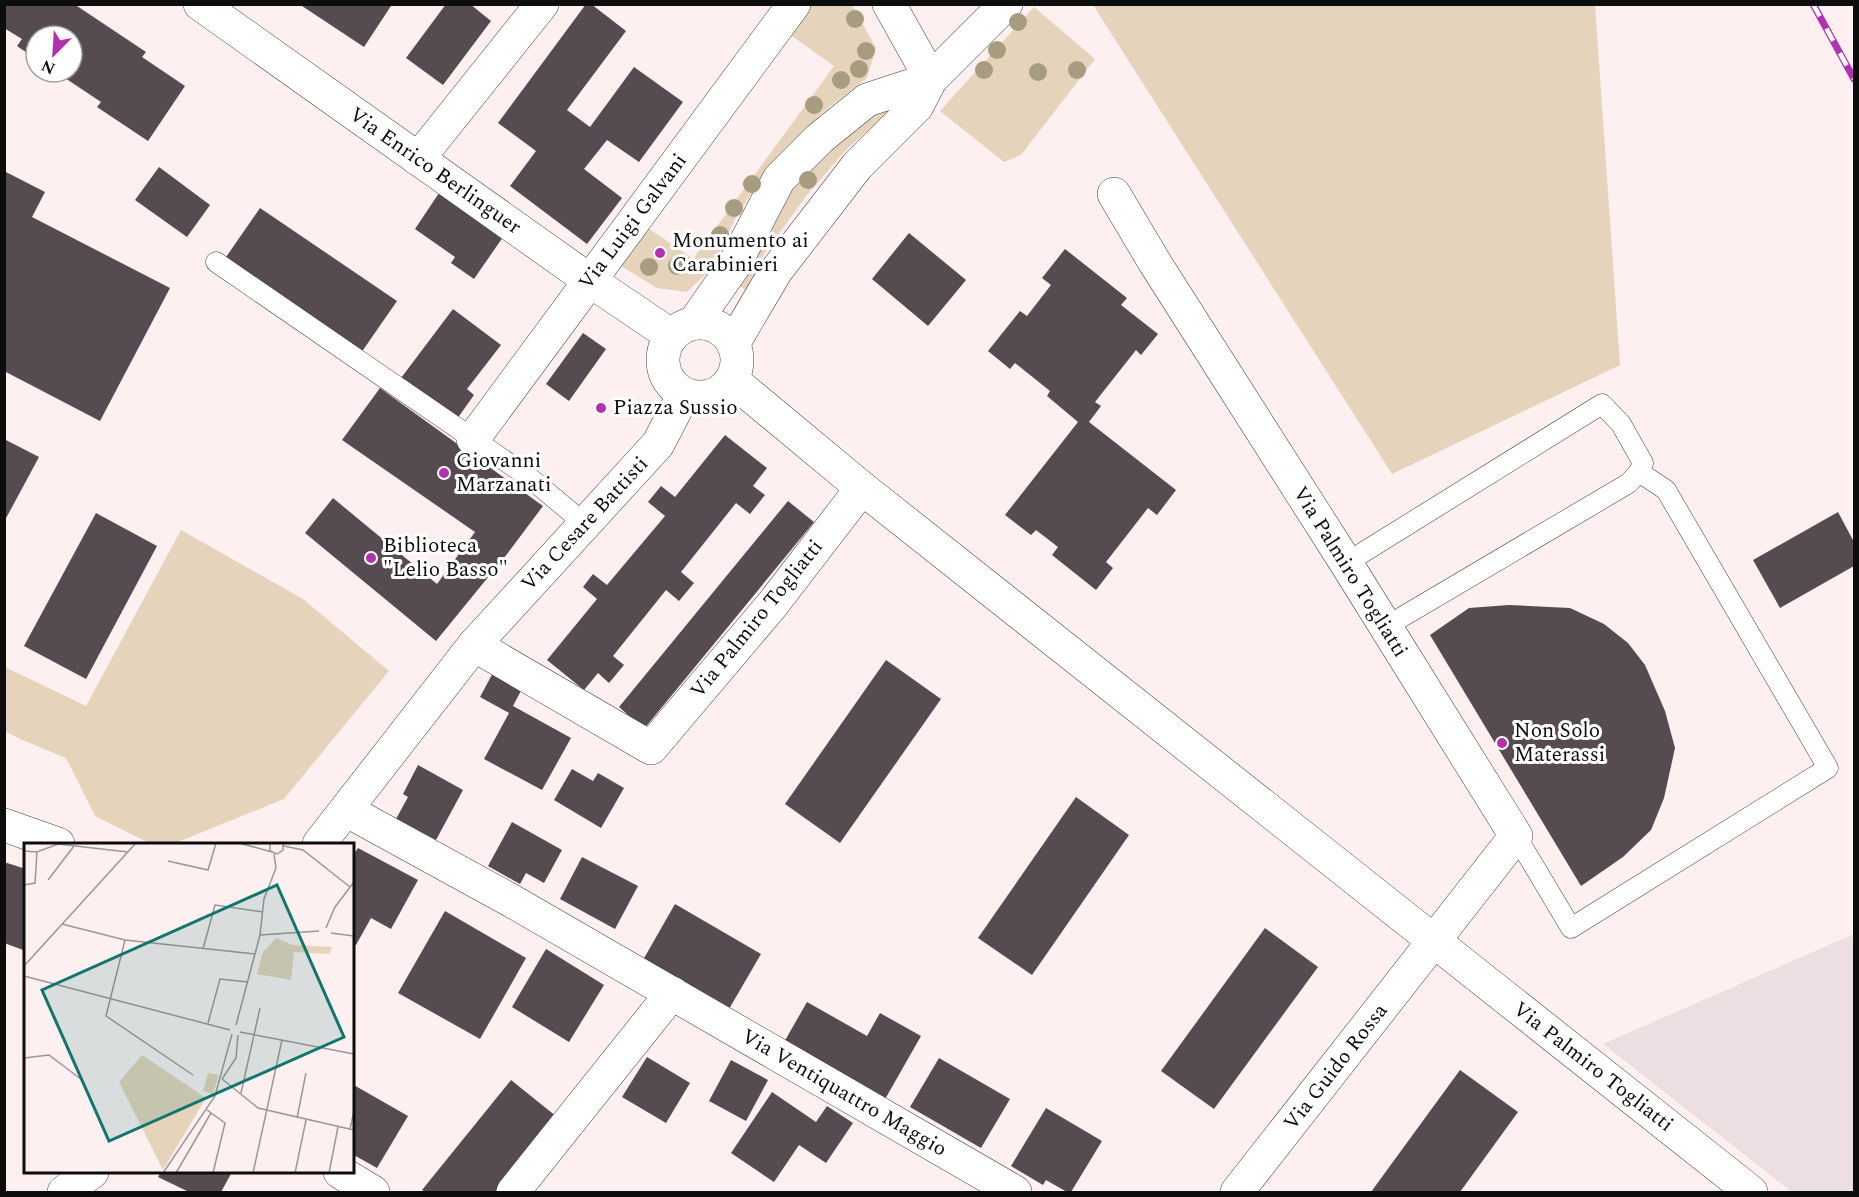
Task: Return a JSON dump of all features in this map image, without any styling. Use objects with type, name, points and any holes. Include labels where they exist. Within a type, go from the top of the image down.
[{"type":"street","name":"Via Enrico Berlinguer","points":[[200,4],[589,280],[683,329]]},
{"type":"street","points":[[418,159],[542,4]]},
{"type":"street","name":"Via Luigi Galvani","points":[[473,439],[794,4]]},
{"type":"street","points":[[889,4],[931,79]]},
{"type":"street","points":[[733,344],[776,271],[857,166],[917,106],[931,79],[1006,4]]},
{"type":"street","points":[[683,329],[706,323],[727,334],[737,356],[737,368],[725,389],[706,398],[695,397],[684,394],[671,384],[664,369],[663,352],[666,343],[683,329],[734,267],[779,179],[820,138],[867,100],[931,79]]},
{"type":"street","name":"Via Palmiro Togliatti","points":[[1114,194],[1155,263],[1516,836]]},
{"type":"street","name":"Via Palmiro Togliatti","points":[[732,380],[862,488],[1751,1192]]},
{"type":"street","name":"Via Cesare Battisti","points":[[320,843],[474,645],[658,444],[684,394]]},
{"type":"street","name":"Via Palmiro Togliatti","points":[[474,645],[651,748],[772,605],[862,488]]},
{"type":"street","name":"Via Ventiquattro Maggio","points":[[346,810],[512,901],[1016,1192]]},
{"type":"street","points":[[4,825],[55,843]]},
{"type":"street","points":[[1435,942],[1516,836]]},
{"type":"street","name":"Via Guido Rossa","points":[[1237,1192],[1435,942]]},
{"type":"street","points":[[513,1192],[672,993]]},
{"type":"street","points":[[64,1192],[91,1173]]},
{"type":"street","points":[[342,1173],[372,1192]]},
{"type":"lane","points":[[216,262],[530,478],[585,524]]},
{"type":"lane","points":[[1346,563],[1602,404],[1621,424],[1643,463],[1639,472],[1629,483],[1386,627]]},
{"type":"lane","points":[[1516,836],[1571,928],[1828,768],[1666,490],[1639,472]]},
{"type":"shaded area","points":[[805,5],[852,5],[876,48],[867,78],[828,108],[784,149],[738,213],[712,268],[687,292],[657,288],[616,263],[645,226],[693,259],[834,66],[785,31]]},
{"type":"shaded area","points":[[1093,5],[1595,5],[1620,365],[1392,474]]},
{"type":"shaded area","points":[[1034,7],[1095,59],[1021,155],[1004,162],[940,111]]},
{"type":"shaded area","points":[[895,106],[845,151],[807,195],[760,260],[746,290],[737,284],[788,186],[866,112]]},
{"type":"shaded area","points":[[181,530],[303,599],[389,671],[284,799],[175,843],[149,843],[95,816],[66,758],[5,731],[5,667],[86,706]]},
{"type":"shaded area","points":[[1854,934],[1854,1192],[1792,1192],[1603,1044]]},
{"type":"building","points":[[4,4],[74,4],[146,52],[142,57],[185,86],[148,141],[97,107],[101,102],[74,84],[84,84],[84,24],[24,24],[24,51],[17,46],[22,39],[4,28]]},
{"type":"building","points":[[299,4],[389,4],[391,6],[364,47]]},
{"type":"building","points":[[446,4],[470,4],[491,21],[443,85],[406,58]]},
{"type":"building","points":[[586,4],[591,4],[626,31],[567,110],[590,127],[634,67],[683,102],[639,162],[607,140],[584,169],[622,198],[587,244],[510,186],[536,151],[498,123]]},
{"type":"building","points":[[159,167],[210,205],[187,237],[135,200]]},
{"type":"building","points":[[4,171],[45,192],[32,217],[170,288],[100,421],[4,371]]},
{"type":"building","points":[[439,193],[503,237],[474,279],[451,263],[455,257],[415,229]]},
{"type":"building","points":[[260,208],[397,301],[361,353],[224,260]]},
{"type":"building","points":[[909,233],[966,280],[928,326],[872,279]]},
{"type":"building","points":[[1065,249],[1127,298],[1121,305],[1158,334],[1141,355],[1136,350],[1095,402],[1101,406],[1089,422],[1176,490],[1157,515],[1148,508],[1106,562],[1113,568],[1096,590],[1052,555],[1058,547],[1036,530],[1031,535],[1005,515],[1078,422],[1047,396],[1050,391],[1015,363],[1010,369],[988,351],[1020,311],[1027,316],[1051,285],[1042,278]]},
{"type":"building","points":[[453,309],[501,345],[467,389],[474,395],[457,419],[401,378]]},
{"type":"building","points":[[583,333],[606,349],[569,401],[546,384]]},
{"type":"building","points":[[380,388],[543,506],[436,641],[305,533],[333,498],[437,584],[475,532],[342,440]]},
{"type":"building","points":[[725,435],[767,468],[753,486],[765,495],[750,514],[736,503],[681,572],[694,583],[679,601],[666,590],[613,656],[624,665],[609,683],[598,673],[584,690],[547,660],[597,599],[583,587],[593,574],[607,585],[665,516],[648,502],[661,486],[675,497]]},
{"type":"building","points":[[4,439],[39,457],[4,522]]},
{"type":"building","points":[[788,501],[814,522],[644,729],[619,707]]},
{"type":"building","points":[[1838,512],[1854,542],[1854,566],[1780,608],[1753,560]]},
{"type":"building","points":[[96,513],[157,546],[86,679],[24,646]]},
{"type":"building","points":[[1509,605],[1570,608],[1604,624],[1628,643],[1645,665],[1665,711],[1675,748],[1664,798],[1651,830],[1623,857],[1581,886],[1430,635],[1469,608]]},
{"type":"building","points":[[886,660],[941,699],[840,843],[785,804]]},
{"type":"building","points":[[495,669],[524,685],[513,706],[571,738],[542,790],[484,759],[509,713],[480,697]]},
{"type":"building","points":[[418,765],[463,790],[436,840],[396,819],[408,797],[403,794]]},
{"type":"building","points":[[572,769],[593,781],[598,773],[624,788],[601,828],[554,800]]},
{"type":"building","points":[[1076,797],[1129,835],[1032,975],[978,938]]},
{"type":"building","points":[[512,822],[562,850],[544,883],[526,873],[520,884],[488,866]]},
{"type":"building","points":[[358,848],[418,880],[391,929],[371,918],[356,945],[354,944],[354,854]]},
{"type":"building","points":[[582,857],[638,886],[615,929],[560,899]]},
{"type":"building","points":[[4,862],[24,868],[24,950],[4,943]]},
{"type":"building","points":[[675,904],[761,954],[729,1009],[643,960]]},
{"type":"building","points":[[445,911],[526,958],[480,1039],[398,993]]},
{"type":"building","points":[[1265,928],[1318,967],[1214,1109],[1161,1071]]},
{"type":"building","points":[[546,949],[604,985],[569,1042],[512,1007]]},
{"type":"building","points":[[807,1002],[867,1036],[880,1013],[921,1036],[884,1101],[783,1044]]},
{"type":"building","points":[[647,1057],[690,1083],[666,1123],[622,1097]]},
{"type":"building","points":[[939,1058],[1010,1099],[981,1148],[910,1107]]},
{"type":"building","points":[[731,1060],[768,1080],[746,1121],[709,1101]]},
{"type":"building","points":[[1460,1070],[1518,1112],[1460,1192],[1371,1192]]},
{"type":"building","points":[[511,1080],[562,1121],[504,1192],[425,1192],[422,1190]]},
{"type":"building","points":[[354,1085],[408,1116],[377,1168],[354,1155]]},
{"type":"building","points":[[772,1092],[816,1122],[827,1106],[853,1123],[826,1163],[799,1145],[774,1182],[731,1153]]},
{"type":"building","points":[[1046,1108],[1102,1141],[1071,1192],[1046,1180],[1043,1185],[1011,1166]]},
{"type":"building","points":[[160,1173],[231,1173],[221,1192],[189,1192],[158,1177]]},
{"type":"railway","points":[[1813,4],[1854,79]]},
{"type":"place","name":"Monumento ai Carabinieri","points":[[660,253]]},
{"type":"place","name":"Piazza Sussio","points":[[601,408]]},
{"type":"place","name":"Giovanni Marzanati","points":[[444,473]]},
{"type":"place","name":"Biblioteca \"Lelio Basso\"","points":[[371,558]]},
{"type":"place","name":"Non Solo Materassi","points":[[1502,743]]}]
